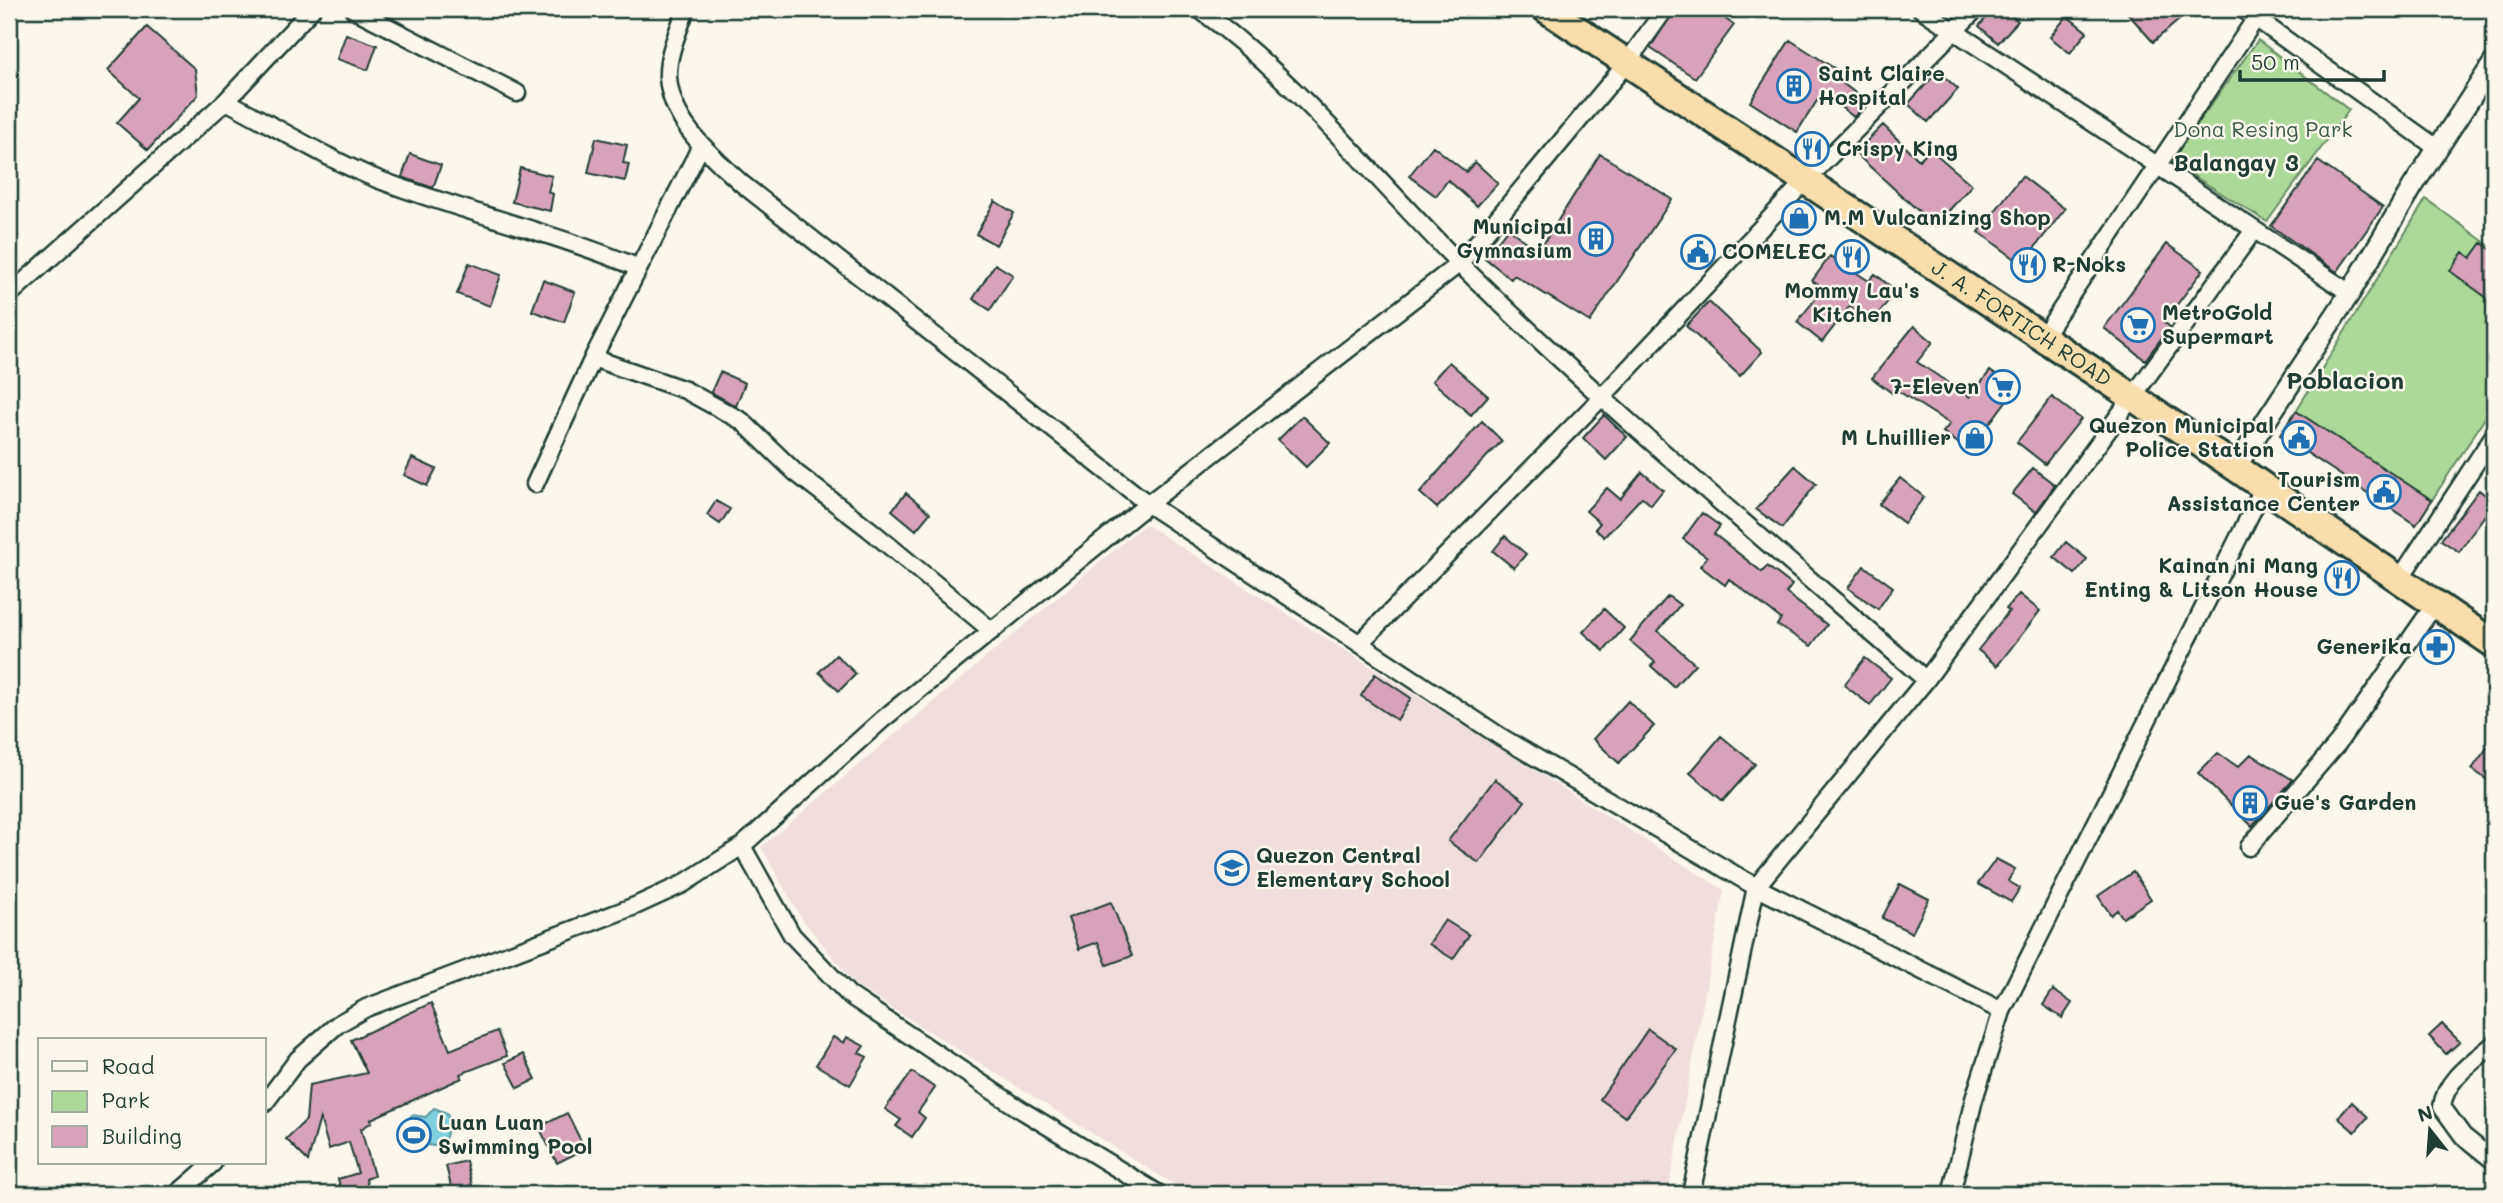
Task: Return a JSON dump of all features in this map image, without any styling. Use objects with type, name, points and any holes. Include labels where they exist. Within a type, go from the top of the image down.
[{"type":"highway","name":"J. A. FORTICH ROAD","points":[[1546,9],[2134,398],[2494,644]]},
{"type":"street","points":[[9,295],[226,101],[313,9]]},
{"type":"street","points":[[353,9],[517,93]]},
{"type":"street","points":[[686,9],[671,52],[668,78],[676,106],[701,146],[741,183],[1148,504],[1501,737],[1756,887],[2002,1011]]},
{"type":"street","points":[[1199,9],[1282,77],[1460,263],[1601,398],[1926,680]]},
{"type":"street","points":[[266,1101],[298,1059],[338,1024],[366,1008],[635,906],[682,884],[742,846],[852,745],[1148,504],[1460,263],[1626,64],[1665,9]]},
{"type":"street","points":[[1921,9],[2350,293]]},
{"type":"street","points":[[1360,642],[1601,398],[1805,181],[1976,9]]},
{"type":"street","points":[[2042,338],[2157,165],[2249,13],[2437,148]]},
{"type":"street","points":[[2235,468],[2350,293],[2437,148],[2494,62]]},
{"type":"street","points":[[226,101],[373,177],[444,204],[584,245],[639,268]]},
{"type":"street","points":[[536,484],[593,358],[701,146]]},
{"type":"street","points":[[1691,1194],[1756,887],[1926,680],[2254,230]]},
{"type":"street","points":[[593,358],[685,390],[742,421],[796,473],[869,528],[992,631]]},
{"type":"street","points":[[2399,580],[2494,435]]},
{"type":"street","points":[[1951,1194],[1974,1099],[2002,1011],[2264,487]]},
{"type":"street","points":[[2249,847],[2338,743],[2435,604]]},
{"type":"street","points":[[742,846],[792,935],[849,995],[1023,1111],[1159,1194]]},
{"type":"street","points":[[2494,1044],[2453,1080],[2443,1094],[2442,1107],[2448,1120],[2463,1136],[2494,1161]]},
{"type":"street","points":[[177,1194],[213,1164]]},
{"type":"shaded area","name":"Quezon Central Elementary School","points":[[1145,524],[1724,890],[1668,1194],[1189,1194],[855,985],[800,916],[761,847]]},
{"type":"green space","name":"Dona Resing Park","points":[[2258,40],[2349,110],[2267,222],[2170,161]]},
{"type":"green space","points":[[2426,199],[2494,249],[2494,404],[2432,500],[2296,411]]},
{"type":"water","points":[[434,1108],[447,1113],[450,1123],[445,1139],[434,1146],[412,1143],[405,1123],[412,1115],[426,1117]]},
{"type":"building","points":[[1675,9],[1694,9],[1705,17],[1711,9],[1734,25],[1695,78],[1650,48]]},
{"type":"building","points":[[1994,9],[2004,9],[2018,21],[1998,43],[1979,26]]},
{"type":"building","points":[[2124,9],[2192,9],[2153,42]]},
{"type":"building","points":[[2067,16],[2087,32],[2070,53],[2050,37]]},
{"type":"building","points":[[147,27],[195,69],[198,95],[148,150],[117,123],[139,98],[108,70]]},
{"type":"building","points":[[346,34],[377,45],[368,70],[337,59]]},
{"type":"building","name":"Saint Claire Hospital","points":[[1790,40],[1837,70],[1833,76],[1866,101],[1854,117],[1822,93],[1797,132],[1750,102]]},
{"type":"building","points":[[1938,71],[1958,89],[1928,122],[1908,104]]},
{"type":"building","points":[[1883,125],[1919,160],[1930,149],[1972,185],[1935,226],[1855,153]]},
{"type":"building","points":[[596,138],[627,145],[623,163],[629,164],[625,181],[588,173]]},
{"type":"building","points":[[1433,146],[1466,172],[1475,162],[1498,183],[1477,206],[1448,180],[1436,196],[1409,176]]},
{"type":"building","points":[[410,154],[441,165],[433,188],[402,177]]},
{"type":"building","name":"Municipal Gymnasium","points":[[1600,154],[1672,199],[1590,322],[1514,275],[1511,279],[1485,258],[1508,228],[1538,252]]},
{"type":"building","points":[[2318,161],[2383,207],[2337,272],[2271,226]]},
{"type":"building","points":[[520,168],[552,176],[548,192],[553,194],[550,211],[512,202]]},
{"type":"building","points":[[2022,176],[2065,209],[2022,264],[1979,232]]},
{"type":"building","points":[[995,201],[1014,213],[996,245],[976,234]]},
{"type":"building","points":[[2482,243],[2494,252],[2494,303],[2450,271],[2463,252],[2471,258]]},
{"type":"building","points":[[2167,244],[2203,270],[2164,322],[2170,327],[2145,360],[2104,328]]},
{"type":"building","points":[[1830,256],[1869,281],[1875,274],[1896,291],[1871,323],[1850,306],[1822,342],[1797,322],[1824,288],[1812,281]]},
{"type":"building","points":[[469,263],[501,275],[490,306],[457,294]]},
{"type":"building","points":[[995,264],[1013,275],[990,310],[973,299]]},
{"type":"building","points":[[543,280],[575,292],[564,322],[532,311]]},
{"type":"building","points":[[1709,302],[1762,352],[1740,376],[1686,326]]},
{"type":"building","points":[[1914,326],[1933,342],[1917,362],[1970,397],[1990,371],[2015,389],[1969,451],[1943,432],[1950,424],[1895,389],[1892,393],[1872,378]]},
{"type":"building","points":[[1449,362],[1488,396],[1471,415],[1432,381]]},
{"type":"building","points":[[720,372],[745,383],[736,406],[711,392]]},
{"type":"building","points":[[2052,397],[2081,419],[2045,464],[2017,442]]},
{"type":"building","points":[[2296,411],[2432,500],[2416,525],[2280,435]]},
{"type":"building","points":[[1604,415],[1627,437],[1606,460],[1583,438]]},
{"type":"building","points":[[1302,416],[1330,443],[1306,467],[1278,440]]},
{"type":"building","points":[[1482,421],[1502,441],[1437,508],[1420,493]]},
{"type":"building","points":[[412,458],[436,469],[427,486],[404,475]]},
{"type":"building","points":[[1795,466],[1816,484],[1782,528],[1756,509]]},
{"type":"building","points":[[2033,468],[2055,485],[2036,512],[2012,494]]},
{"type":"building","points":[[1642,472],[1663,490],[1651,505],[1642,497],[1604,537],[1595,529],[1600,523],[1586,511],[1607,488],[1620,499]]},
{"type":"building","points":[[1900,478],[1924,497],[1904,523],[1879,504]]},
{"type":"building","points":[[2479,490],[2494,502],[2459,552],[2441,540]]},
{"type":"building","points":[[906,493],[930,513],[916,530],[892,510]]},
{"type":"building","points":[[716,501],[730,509],[720,524],[707,515]]},
{"type":"building","points":[[1702,513],[1720,526],[1714,534],[1762,572],[1767,566],[1792,585],[1786,593],[1827,625],[1811,646],[1777,625],[1781,619],[1729,579],[1725,585],[1700,566],[1707,557],[1683,539]]},
{"type":"building","points":[[1505,536],[1526,554],[1514,568],[1493,551]]},
{"type":"building","points":[[2066,542],[2087,559],[2075,574],[2054,557]]},
{"type":"building","points":[[1864,566],[1893,587],[1878,609],[1848,588]]},
{"type":"building","points":[[2019,594],[2040,611],[1997,666],[1978,650]]},
{"type":"building","points":[[1668,596],[1680,605],[1658,631],[1695,664],[1674,687],[1651,666],[1655,662],[1630,641]]},
{"type":"building","points":[[1604,609],[1624,628],[1604,651],[1583,632]]},
{"type":"building","points":[[836,655],[856,674],[839,691],[819,672]]},
{"type":"building","points":[[1865,658],[1891,678],[1870,705],[1844,685]]},
{"type":"building","points":[[1375,674],[1411,698],[1397,720],[1361,696]]},
{"type":"building","points":[[1628,701],[1654,726],[1619,763],[1593,739]]},
{"type":"building","points":[[1721,736],[1755,764],[1723,801],[1690,773]]},
{"type":"building","points":[[2494,738],[2494,785],[2472,769]]},
{"type":"building","name":"Gue's Garden","points":[[2218,753],[2238,767],[2251,754],[2293,780],[2252,826],[2198,773]]},
{"type":"building","points":[[1495,779],[1525,801],[1479,863],[1448,841]]},
{"type":"building","points":[[1996,859],[2015,869],[2008,881],[2020,888],[2011,902],[1978,884]]},
{"type":"building","points":[[2133,872],[2151,899],[2123,918],[2117,910],[2111,915],[2098,896]]},
{"type":"building","points":[[1900,884],[1929,899],[1912,933],[1882,918]]},
{"type":"building","points":[[1111,902],[1132,956],[1107,965],[1098,942],[1079,949],[1068,918]]},
{"type":"building","points":[[1445,920],[1469,935],[1453,959],[1429,944]]},
{"type":"building","points":[[2053,990],[2072,1003],[2062,1018],[2043,1005]]},
{"type":"building","points":[[431,1003],[450,1050],[497,1031],[507,1056],[460,1074],[462,1078],[371,1119],[372,1122],[361,1129],[374,1176],[366,1179],[369,1194],[342,1194],[338,1179],[358,1173],[349,1142],[329,1149],[320,1118],[308,1161],[286,1139],[306,1120],[309,1085],[367,1073],[351,1040]]},
{"type":"building","points":[[2442,1024],[2460,1042],[2446,1054],[2429,1036]]},
{"type":"building","points":[[1648,1029],[1676,1049],[1625,1117],[1600,1099]]},
{"type":"building","points":[[833,1037],[844,1043],[847,1037],[864,1046],[859,1053],[867,1057],[850,1085],[816,1065]]},
{"type":"building","points":[[523,1054],[536,1079],[518,1088],[505,1063]]},
{"type":"building","points":[[912,1072],[935,1088],[918,1112],[925,1118],[912,1137],[896,1126],[901,1120],[885,1109]]},
{"type":"building","points":[[2352,1102],[2368,1117],[2355,1132],[2338,1118]]},
{"type":"building","points":[[567,1113],[585,1149],[557,1163],[539,1127]]},
{"type":"building","points":[[466,1161],[472,1185],[452,1190],[446,1166]]},
{"type":"place","name":"Saint Claire Hospital","points":[[1794,86]]},
{"type":"place","name":"Crispy King","points":[[1812,149]]},
{"type":"place","name":"M.M Vulcanizing Shop","points":[[1799,218]]},
{"type":"place","name":"Municipal Gymnasium","points":[[1596,239]]},
{"type":"place","name":"COMELEC","points":[[1698,252]]},
{"type":"place","name":"Mommy Lau's Kitchen","points":[[1852,257]]},
{"type":"place","name":"R-Noks","points":[[2028,265]]},
{"type":"place","name":"MetroGold Supermart","points":[[2138,325]]},
{"type":"place","name":"7-Eleven","points":[[2003,387]]},
{"type":"place","name":"M Lhuillier","points":[[1975,438]]},
{"type":"place","name":"Quezon Municipal Police Station","points":[[2299,438]]},
{"type":"place","name":"Tourism Assistance Center","points":[[2384,492]]},
{"type":"place","name":"Kainan ni Mang Enting & Litson House","points":[[2342,578]]},
{"type":"place","name":"Generika","points":[[2437,647]]},
{"type":"place","name":"Gue's Garden","points":[[2250,803]]},
{"type":"place","name":"Quezon Central Elementary School","points":[[1232,868]]},
{"type":"place","name":"Luan Luan Swimming Pool","points":[[414,1135]]},
{"type":"district","name":"Balangay 3","points":[[2236,163]]},
{"type":"district","name":"Poblacion","points":[[2345,381]]}]
